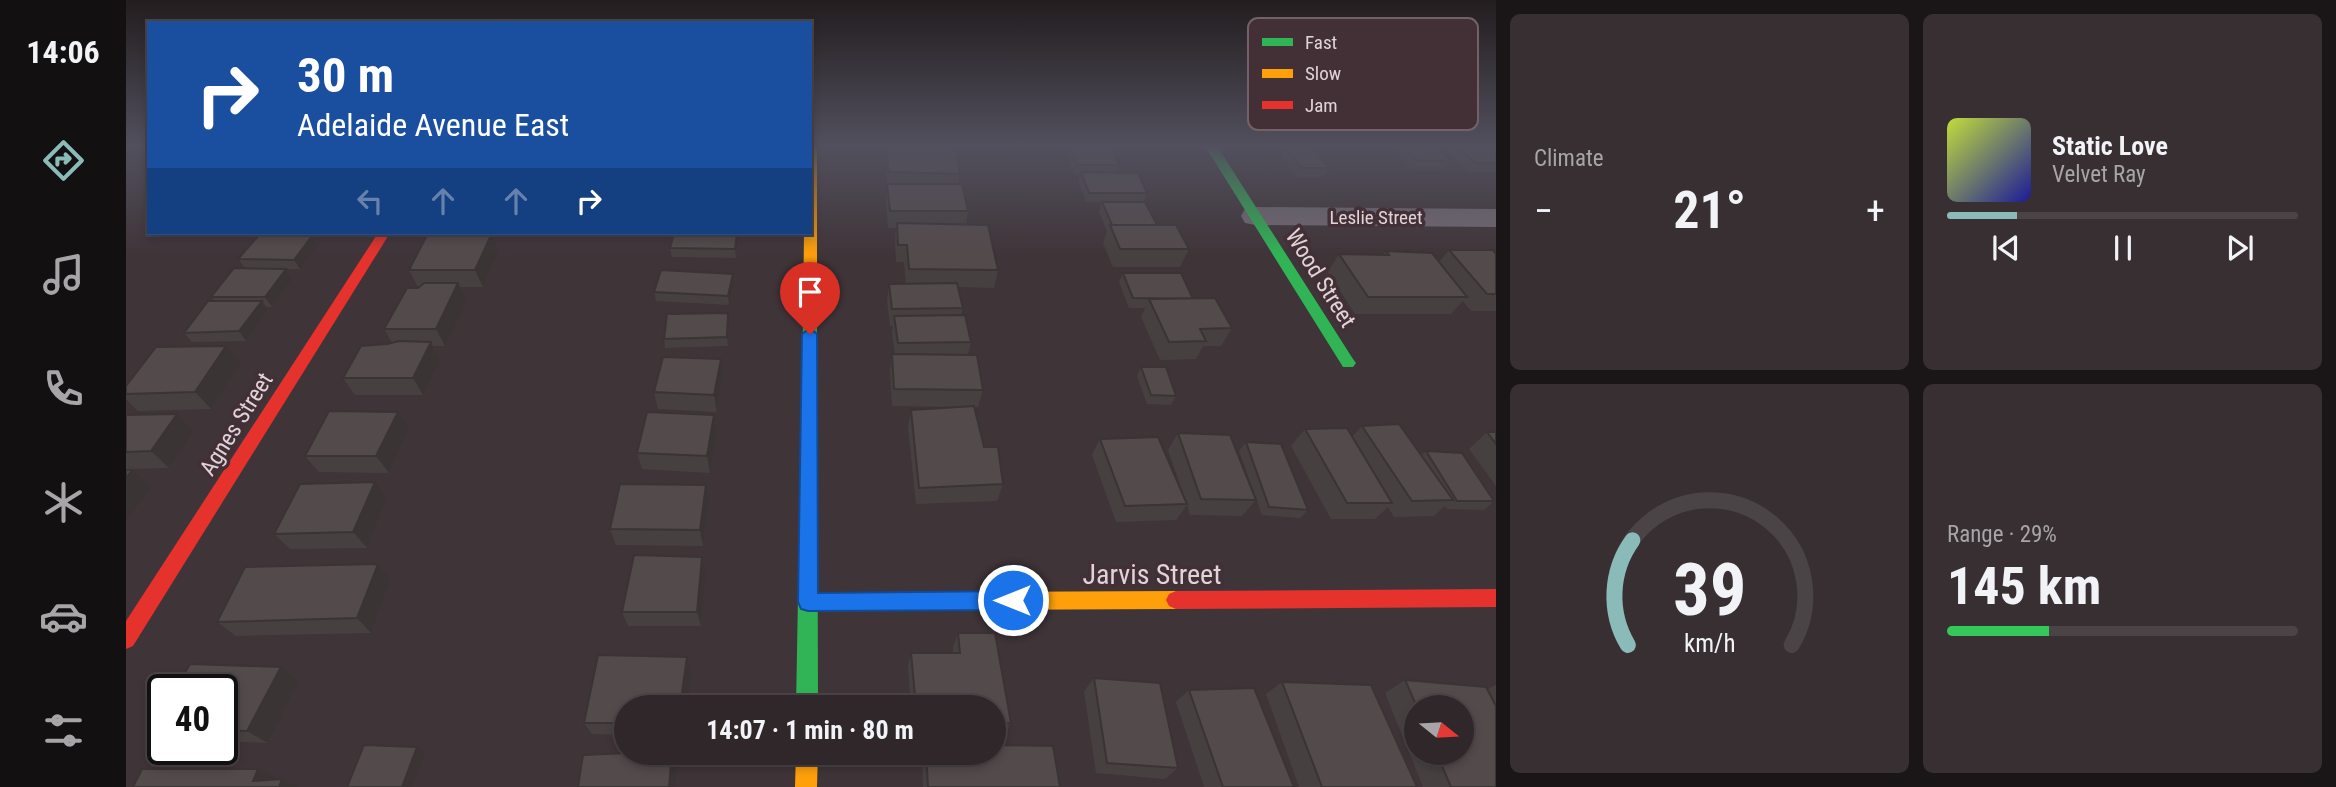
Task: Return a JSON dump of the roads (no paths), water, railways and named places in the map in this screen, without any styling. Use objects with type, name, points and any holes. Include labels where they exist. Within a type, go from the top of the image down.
[{"type":"street","name":"Wood Street","points":[[1235,183],[1348,363]]},
{"type":"street","name":"Leslie Street","points":[[1256,216],[1496,218]]},
{"type":"street","name":"Agnes Street","points":[[126,639],[383,235]]},
{"type":"street","points":[[807,695],[810,235]]},
{"type":"street","name":"Jarvis Street","points":[[808,602],[1496,598]]},
{"type":"street","points":[[806,787],[807,765]]}]
